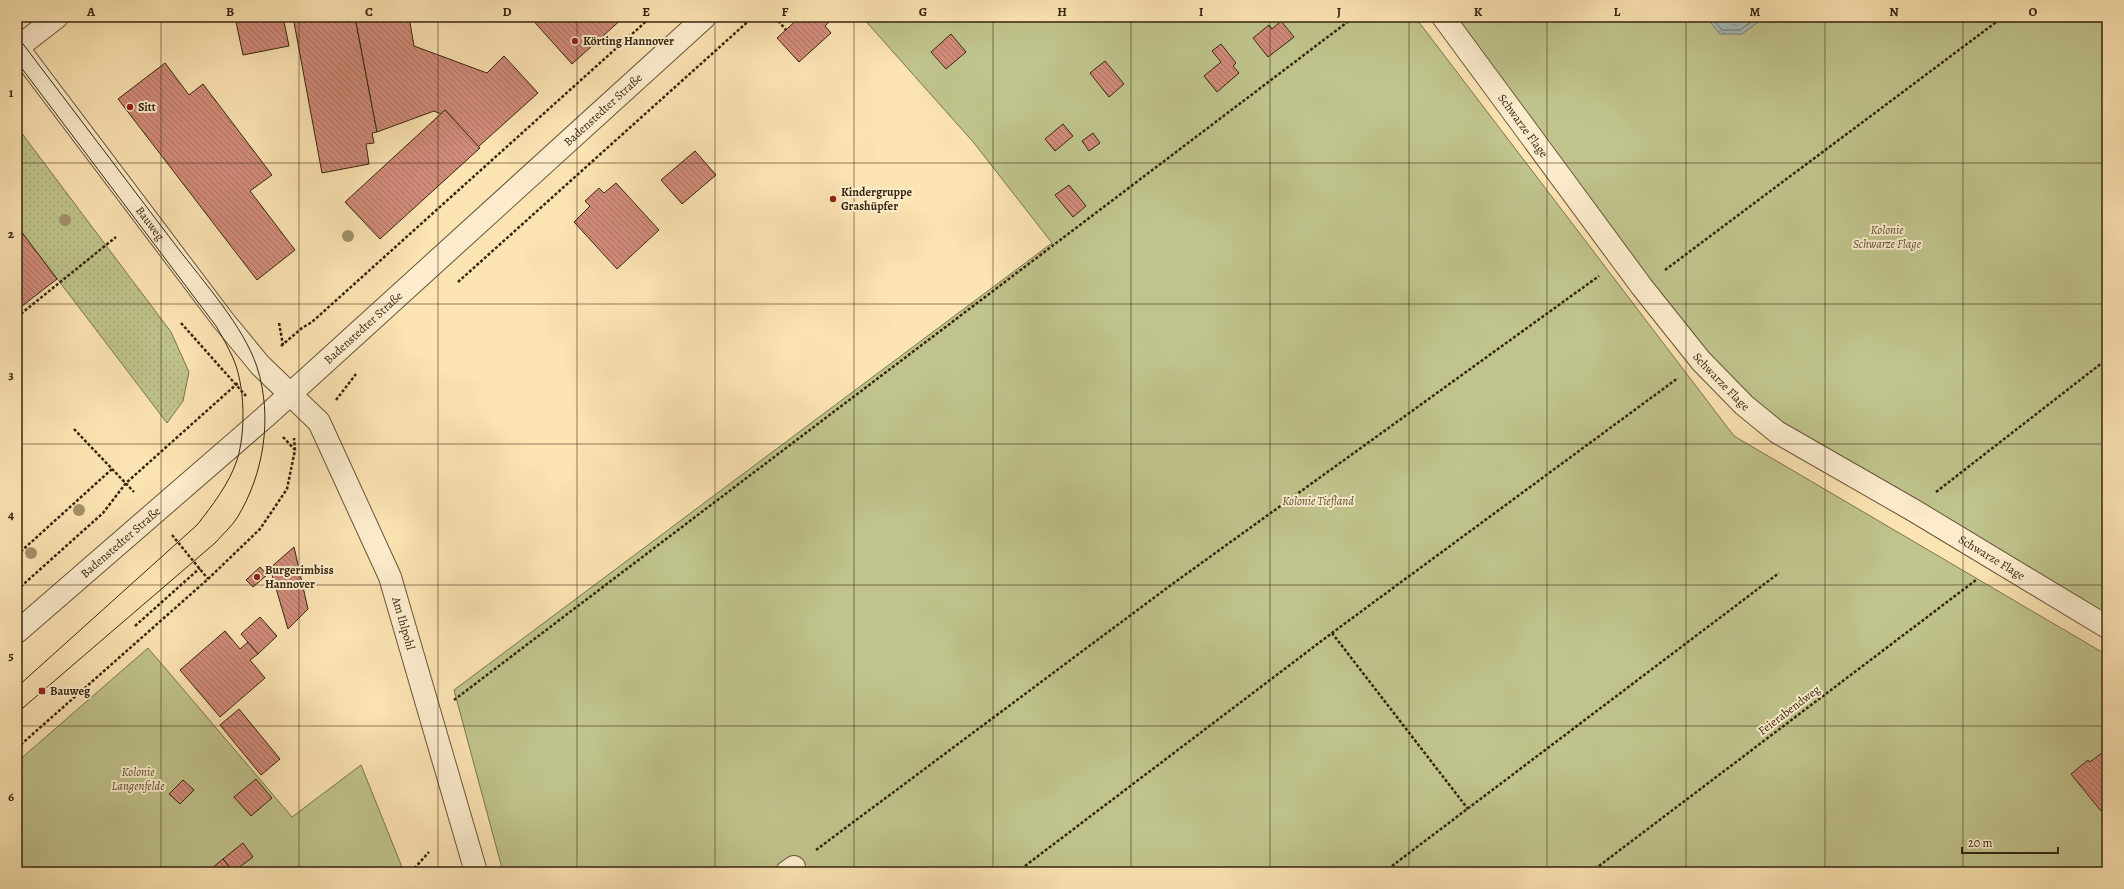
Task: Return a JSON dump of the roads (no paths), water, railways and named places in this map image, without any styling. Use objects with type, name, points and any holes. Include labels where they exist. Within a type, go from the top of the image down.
[{"type":"street","points":[[17,48],[58,17]]},
{"type":"street","name":"Badenstedter Straße","points":[[17,632],[265,417],[289,393],[705,17]]},
{"type":"street","name":"Schwarze Flage","points":[[1443,17],[1642,287],[1701,361],[1744,405],[1777,432],[1914,510],[2107,627]]},
{"type":"street","name":"Bauweg","points":[[17,48],[223,320],[260,365],[289,393]]},
{"type":"street","name":"Am Ihlpohl","points":[[289,393],[319,422],[390,577],[476,872]]},
{"type":"water","points":[[1706,17],[1765,17],[1742,34],[1720,34]]},
{"type":"tram line","points":[[17,36],[233,320],[243,336],[257,367],[262,386],[265,425],[263,445],[254,483],[246,501],[232,525],[215,543],[17,713]]},
{"type":"tram line","points":[[17,62],[216,326],[233,358],[237,369],[243,409],[242,436],[234,469],[220,494],[197,525],[17,687]]},
{"type":"place","name":"Körting Hannover","points":[[575,41]]},
{"type":"place","name":"Sitt","points":[[130,107]]},
{"type":"place","name":"Kindergruppe Grashüpfer","points":[[833,199]]},
{"type":"place","name":"Burgerimbiss Hannover","points":[[257,577]]},
{"type":"place","name":"Bauweg","points":[[42,691]]},
{"type":"park label","name":"Kolonie Schwarze Flage","points":[[1887,237]]},
{"type":"park label","name":"Kolonie Tiefland","points":[[1318,501]]},
{"type":"park label","name":"Kolonie Langenfelde","points":[[138,779]]}]
